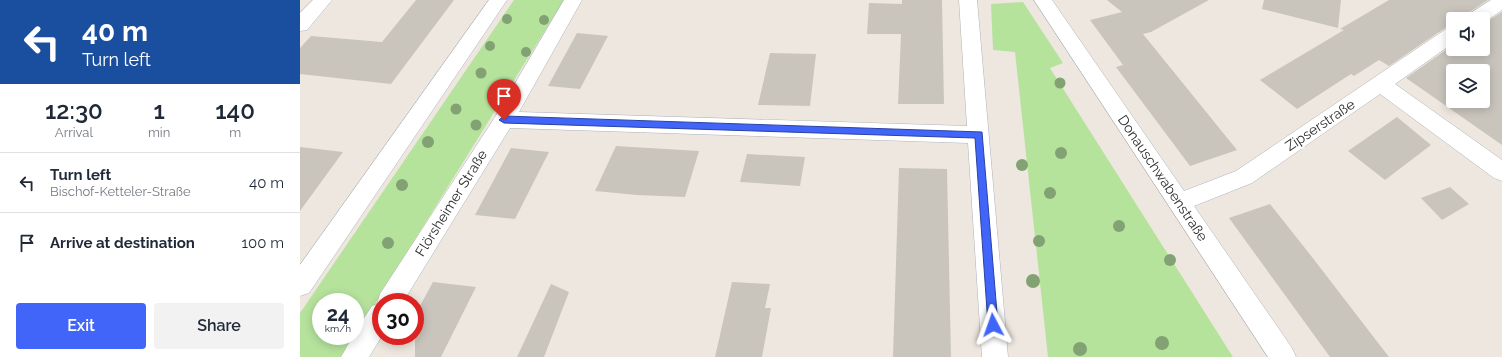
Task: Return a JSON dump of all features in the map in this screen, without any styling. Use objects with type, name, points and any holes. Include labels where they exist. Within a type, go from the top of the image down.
[{"type":"street","points":[[300,25],[323,0]]},
{"type":"street","points":[[300,285],[498,0]]},
{"type":"street","name":"Flörsheimer Straße","points":[[395,293],[504,120],[573,0]]},
{"type":"street","points":[[968,0],[995,357]]},
{"type":"street","name":"Donauschwabenstraße","points":[[1043,0],[1283,357]]},
{"type":"street","points":[[1487,12],[1502,2]]},
{"type":"street","name":"Zipserstraße","points":[[1179,202],[1227,185],[1244,177],[1446,39]]},
{"type":"street","points":[[1380,84],[1502,172]]},
{"type":"street","points":[[504,120],[979,135]]},
{"type":"street","points":[[354,357],[372,328]]},
{"type":"green space","points":[[514,0],[564,0],[382,293],[372,293],[372,309],[364,322],[364,293],[314,293]]},
{"type":"green space","points":[[1023,2],[1063,63],[1050,68],[1233,357],[1048,357],[1015,52],[993,50],[991,4]]},
{"type":"green space","points":[[312,295],[312,345],[349,345],[342,357],[300,357],[300,313]]},
{"type":"building","points":[[416,0],[454,0],[391,84],[300,74],[300,48],[311,36],[382,42]]},
{"type":"building","points":[[902,0],[942,0],[944,104],[898,104],[901,34],[867,34],[869,3],[902,4]]},
{"type":"building","points":[[1107,0],[1209,0],[1151,32],[1143,34],[1237,150],[1190,166],[1116,67],[1123,65],[1090,20],[1122,12]]},
{"type":"building","points":[[1264,0],[1341,0],[1338,28],[1262,9]]},
{"type":"building","points":[[1389,0],[1488,0],[1470,12],[1446,12],[1446,28],[1389,66],[1379,60],[1354,76],[1351,74],[1297,109],[1260,80],[1344,30],[1340,29]]},
{"type":"building","points":[[1502,12],[1502,145],[1449,108],[1490,108],[1490,64],[1446,64],[1446,106],[1406,78],[1446,50],[1446,56],[1490,56],[1490,20]]},
{"type":"building","points":[[577,33],[608,36],[580,89],[548,86]]},
{"type":"building","points":[[770,53],[816,54],[810,106],[758,105]]},
{"type":"building","points":[[1397,117],[1431,145],[1385,180],[1348,151]]},
{"type":"building","points":[[616,146],[699,151],[685,197],[595,191]]},
{"type":"building","points":[[300,147],[343,152],[300,211]]},
{"type":"building","points":[[511,148],[549,152],[515,219],[475,215]]},
{"type":"building","points":[[747,154],[805,157],[800,186],[740,182]]},
{"type":"building","points":[[899,168],[947,169],[951,357],[893,357]]},
{"type":"building","points":[[1450,187],[1469,204],[1442,220],[1421,198]]},
{"type":"building","points":[[1270,204],[1389,357],[1330,357],[1229,218]]},
{"type":"building","points":[[433,282],[476,287],[441,357],[415,357],[415,345],[424,345],[424,298]]},
{"type":"building","points":[[732,282],[770,284],[765,308],[771,308],[762,357],[715,357]]},
{"type":"building","points":[[551,284],[569,292],[544,357],[517,357]]},
{"type":"route","points":[[504,120],[979,135],[993,325]]}]
